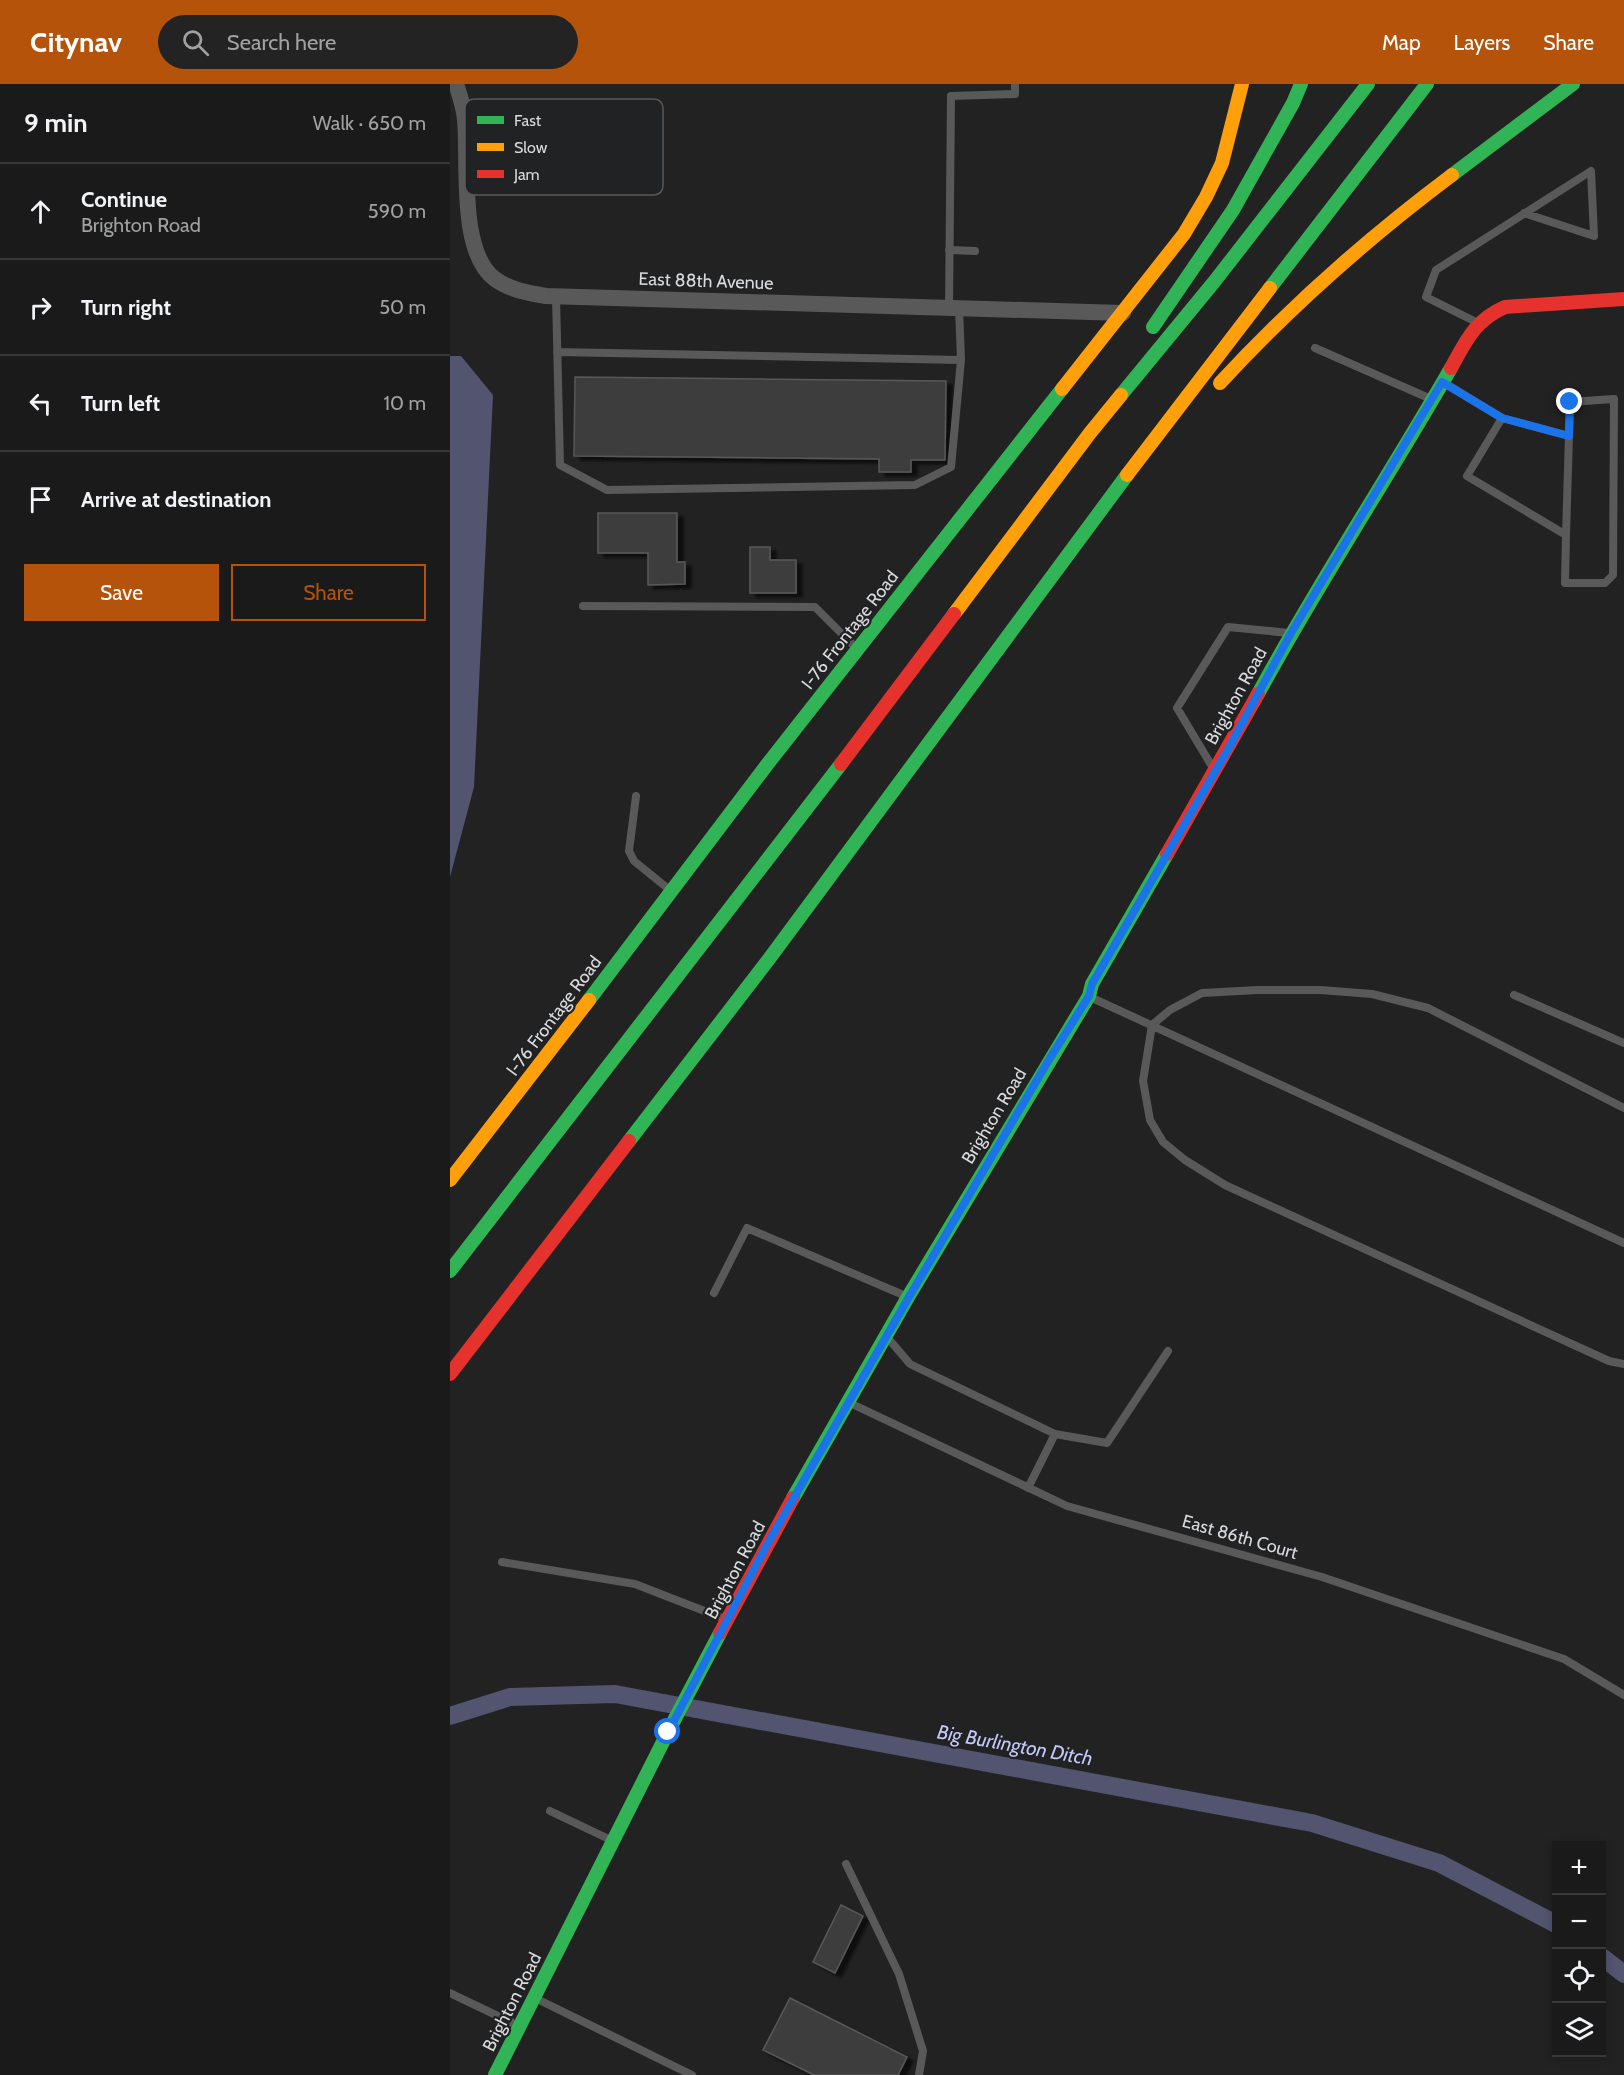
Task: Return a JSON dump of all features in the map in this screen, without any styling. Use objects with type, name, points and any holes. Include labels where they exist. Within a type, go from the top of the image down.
[{"type":"main road","name":"I-76 Frontage Road","points":[[450,1180],[537,1069],[766,766],[1184,234],[1206,197],[1222,163],[1242,84]]},
{"type":"main road","points":[[1143,340],[1233,210],[1293,103],[1301,84]]},
{"type":"main road","points":[[450,1271],[834,774],[1090,433],[1214,282],[1368,84]]},
{"type":"main road","points":[[450,1374],[769,959],[1153,440],[1427,84]]},
{"type":"main road","points":[[1211,394],[1277,322],[1322,280],[1410,208],[1573,84]]},
{"type":"main road","name":"Brighton Road","points":[[495,2075],[668,1732],[768,1543],[909,1297],[1089,996],[1092,984],[1215,771],[1291,633],[1478,323],[1498,309],[1515,306],[1624,299]]},
{"type":"main road","points":[[1090,433],[1120,374]]},
{"type":"main road","points":[[1086,532],[1126,499]]},
{"type":"street","name":"East 88th Avenue","points":[[456,84],[465,119]]},
{"type":"street","name":"East 88th Avenue","points":[[468,195],[471,232],[479,257],[493,278],[516,290],[556,297],[1123,313]]},
{"type":"lane","points":[[556,297],[560,465],[608,490],[915,485],[951,467],[962,360],[954,308],[949,250],[951,96],[1015,94],[1015,84]]},
{"type":"lane","points":[[1478,323],[1426,297],[1436,270],[1524,213],[1591,171],[1594,236],[1524,213]]},
{"type":"lane","points":[[949,250],[975,251]]},
{"type":"lane","points":[[1315,348],[1431,399]]},
{"type":"lane","points":[[557,352],[962,360]]},
{"type":"lane","points":[[1442,382],[1502,418],[1569,436]]},
{"type":"lane","points":[[1614,399],[1613,575],[1605,583],[1565,583],[1566,535],[1570,402],[1614,399]]},
{"type":"lane","points":[[1502,418],[1467,476],[1566,535]]},
{"type":"lane","points":[[583,606],[815,607],[857,649]]},
{"type":"lane","points":[[1215,771],[1177,708],[1228,627],[1291,633]]},
{"type":"lane","points":[[636,796],[629,851],[634,861],[671,891]]},
{"type":"lane","points":[[1624,1108],[1428,1008],[1372,994],[1320,990],[1202,993],[1170,1010],[1152,1025],[1143,1081],[1150,1120],[1163,1142],[1185,1160],[1235,1190],[1609,1361],[1624,1364]]},
{"type":"lane","points":[[1514,995],[1624,1043]]},
{"type":"lane","points":[[1089,996],[1624,1243]]},
{"type":"lane","points":[[714,1293],[747,1228],[909,1297]]},
{"type":"lane","points":[[887,1336],[910,1364],[1055,1434],[1107,1443],[1168,1351]]},
{"type":"lane","name":"East 86th Court","points":[[850,1403],[1067,1506],[1322,1577],[1564,1659],[1624,1695]]},
{"type":"lane","points":[[1028,1488],[1055,1434]]},
{"type":"lane","points":[[502,1563],[635,1584],[728,1620]]},
{"type":"lane","points":[[550,1811],[614,1841]]},
{"type":"lane","points":[[846,1864],[899,1974],[924,2051],[919,2075]]},
{"type":"lane","points":[[450,1993],[519,2026]]},
{"type":"lane","points":[[534,1998],[692,2075]]},
{"type":"water","points":[[450,356],[461,356],[493,395],[474,787],[450,877]]},
{"type":"building","points":[[575,377],[946,381],[945,460],[911,460],[911,472],[879,472],[879,459],[574,456]]},
{"type":"building","points":[[598,513],[677,513],[677,562],[685,562],[685,584],[648,585],[648,553],[598,553]]},
{"type":"building","points":[[750,547],[770,547],[770,560],[796,560],[796,593],[750,593]]},
{"type":"building","points":[[841,1905],[863,1916],[835,1973],[813,1962]]},
{"type":"building","points":[[790,1998],[907,2057],[898,2075],[814,2075],[763,2050]]},
{"type":"waterway","name":"Big Burlington Ditch","points":[[450,1716],[510,1697],[615,1694],[1312,1823],[1439,1863],[1552,1922]]},
{"type":"waterway","name":"Big Burlington Ditch","points":[[1606,1960],[1624,1974]]},
{"type":"traffic: fast","points":[[1153,327],[1233,210],[1293,103],[1301,84]]},
{"type":"traffic: fast","points":[[1121,395],[1214,282],[1368,84]]},
{"type":"traffic: fast","points":[[1270,288],[1427,84]]},
{"type":"traffic: fast","points":[[1452,175],[1573,84]]},
{"type":"traffic: fast","points":[[1258,694],[1451,368]]},
{"type":"traffic: fast","points":[[589,1000],[766,766],[1062,389]]},
{"type":"traffic: fast","points":[[629,1141],[769,959],[1127,475]]},
{"type":"traffic: fast","points":[[450,1271],[841,764]]},
{"type":"traffic: fast","points":[[793,1498],[908,1297],[1089,996],[1092,984],[1167,854]]},
{"type":"traffic: fast","points":[[495,2075],[720,1633]]},
{"type":"traffic: slow","points":[[1062,389],[1184,234],[1206,197],[1222,163],[1242,84]]},
{"type":"traffic: slow","points":[[1220,383],[1302,300],[1390,223],[1452,175]]},
{"type":"traffic: slow","points":[[1127,475],[1270,288]]},
{"type":"traffic: slow","points":[[954,614],[1121,395]]},
{"type":"traffic: slow","points":[[450,1180],[589,1000]]},
{"type":"traffic: jam","points":[[1451,368],[1472,332],[1486,318],[1505,307],[1624,299]]},
{"type":"traffic: jam","points":[[841,764],[954,614]]},
{"type":"traffic: jam","points":[[1167,854],[1258,694]]},
{"type":"traffic: jam","points":[[450,1374],[629,1141]]},
{"type":"traffic: jam","points":[[720,1633],[793,1498]]},
{"type":"route","points":[[668,1732],[768,1543],[909,1297],[1089,996],[1092,984],[1231,744],[1291,633],[1442,382],[1502,418],[1569,436],[1570,402]]}]
